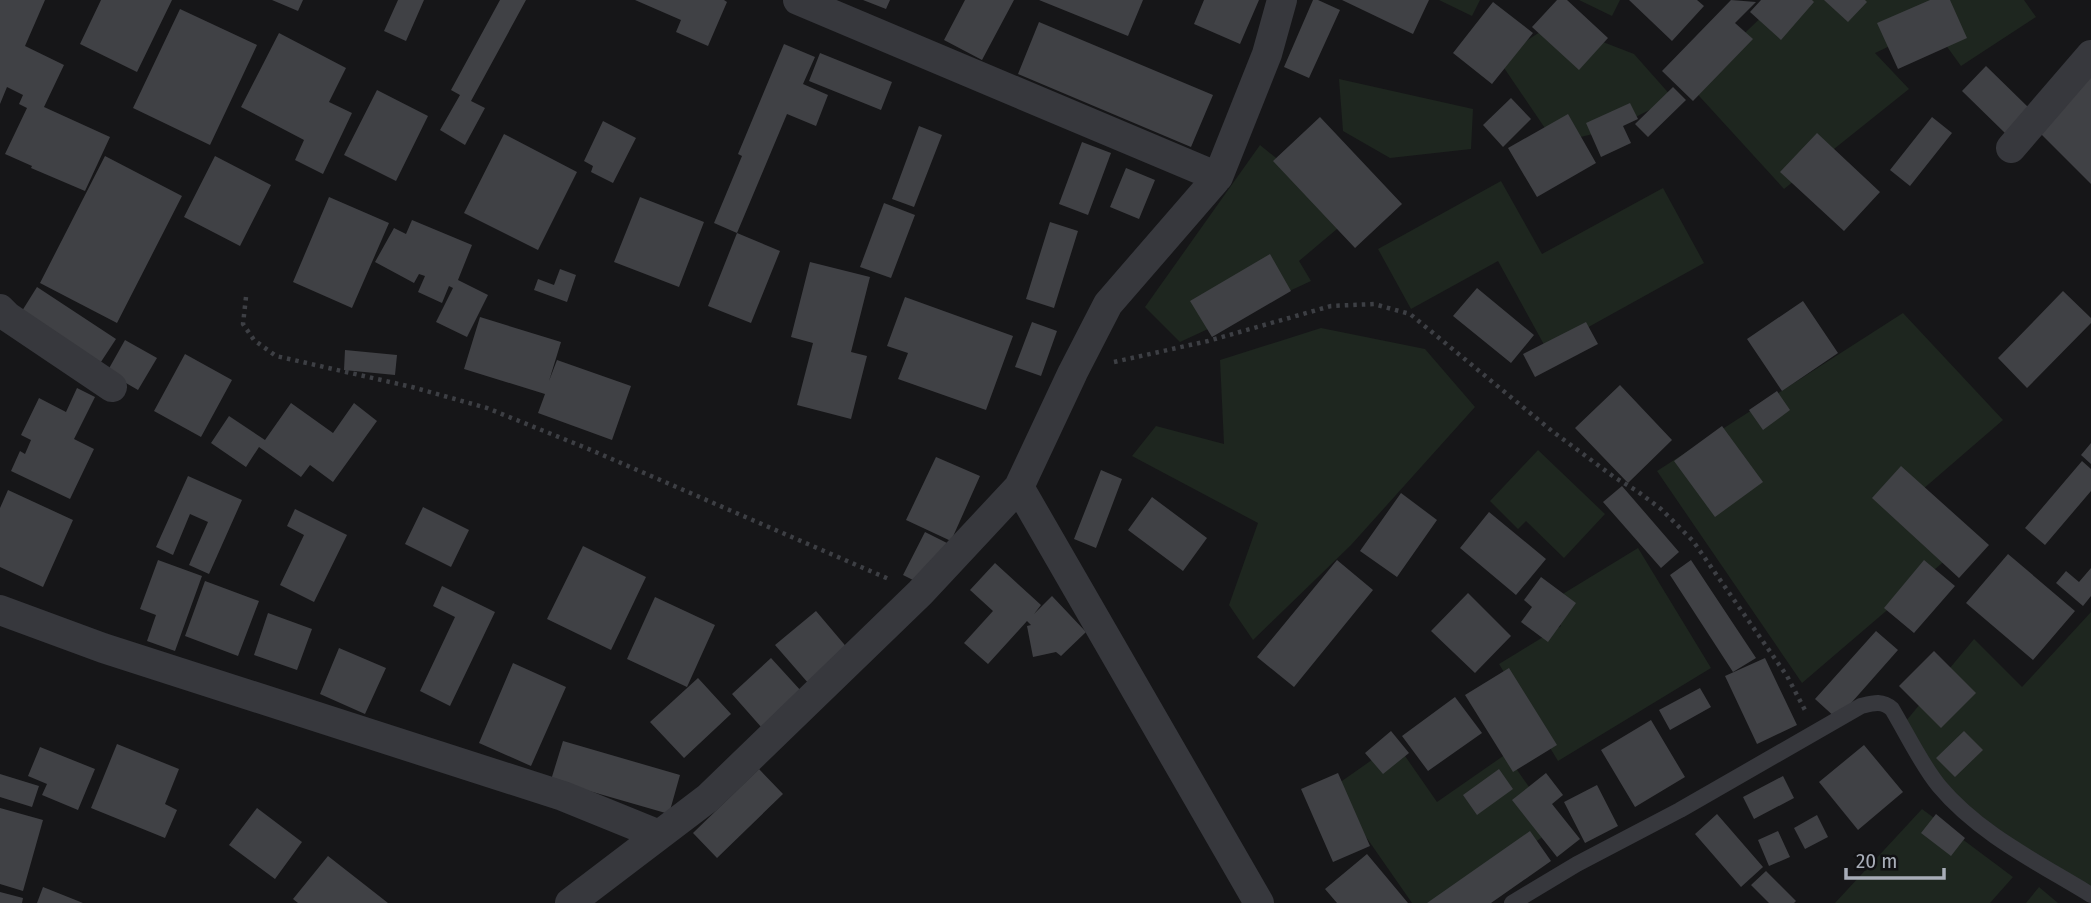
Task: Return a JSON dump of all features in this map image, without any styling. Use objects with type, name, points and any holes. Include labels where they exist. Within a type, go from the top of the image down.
[{"type":"street","points":[[798,0],[1218,177]]},
{"type":"street","points":[[570,903],[708,798],[920,593],[1019,488],[1108,304],[1218,177],[1267,54],[1282,0]]},
{"type":"street","points":[[2011,148],[2091,55]]},
{"type":"street","points":[[0,309],[112,387]]},
{"type":"street","points":[[1019,488],[1259,903]]},
{"type":"street","points":[[0,610],[103,648],[563,796],[659,835]]},
{"type":"lane","points":[[1512,903],[1577,864],[1680,810],[1861,706],[1871,703],[1885,703],[1892,709],[1938,784],[1955,804],[1991,833],[2091,895]]},
{"type":"path","points":[[246,297],[243,324],[254,340],[276,356],[412,387],[487,408],[591,450],[920,593]]},
{"type":"path","points":[[1073,372],[1208,341],[1331,306],[1374,304],[1410,314],[1552,431],[1679,524],[1787,676],[1817,731]]},
{"type":"shaded area","points":[[1439,0],[1480,0],[1472,16]]},
{"type":"shaded area","points":[[1579,0],[1620,0],[1612,16]]},
{"type":"shaded area","points":[[1779,0],[2024,0],[2036,17],[1961,66],[1932,26],[1875,53],[1909,89],[1784,189],[1690,86]]},
{"type":"shaded area","points":[[1554,23],[1634,54],[1673,98],[1610,130],[1555,143],[1498,59]]},
{"type":"shaded area","points":[[1339,79],[1473,109],[1471,149],[1390,158],[1343,131]]},
{"type":"shaded area","points":[[1260,145],[1350,218],[1299,261],[1311,281],[1180,342],[1145,307]]},
{"type":"shaded area","points":[[1501,181],[1542,254],[1663,188],[1704,263],[1547,350],[1498,261],[1411,309],[1378,249]]},
{"type":"shaded area","points":[[1903,313],[2003,420],[1908,502],[1955,552],[1802,683],[1657,471]]},
{"type":"shaded area","points":[[1321,328],[1425,349],[1475,407],[1351,545],[1253,640],[1229,605],[1258,523],[1132,456],[1156,426],[1224,444],[1220,360]]},
{"type":"shaded area","points":[[1538,450],[1605,514],[1564,558],[1526,521],[1518,529],[1490,501]]},
{"type":"shaded area","points":[[1638,548],[1711,668],[1558,761],[1499,664],[1561,626],[1548,603]]},
{"type":"shaded area","points":[[2091,612],[2091,891],[2057,871],[1956,798],[1901,727],[1974,639],[2022,687]]},
{"type":"shaded area","points":[[1396,743],[1437,802],[1506,754],[1557,827],[1447,903],[1412,903],[1332,788]]},
{"type":"shaded area","points":[[1922,809],[2013,877],[1990,903],[1835,903]]},
{"type":"shaded area","points":[[2039,887],[2058,903],[2026,903]]},
{"type":"building","points":[[0,0],[45,0],[25,46],[64,65],[44,107],[110,137],[85,191],[5,154],[27,108],[19,104],[23,95],[7,87],[0,104]]},
{"type":"building","points":[[101,0],[172,0],[137,72],[80,44]]},
{"type":"building","points":[[272,0],[303,0],[298,11]]},
{"type":"building","points":[[398,0],[424,0],[406,41],[384,31]]},
{"type":"building","points":[[500,0],[526,0],[471,101],[485,108],[465,145],[440,130],[460,95],[451,90]]},
{"type":"building","points":[[635,0],[727,2],[708,46],[676,32],[681,20]]},
{"type":"building","points":[[863,0],[890,0],[886,9]]},
{"type":"building","points":[[965,0],[1014,0],[982,60],[944,40]]},
{"type":"building","points":[[1039,0],[1143,0],[1128,36]]},
{"type":"building","points":[[1204,0],[1259,0],[1240,44],[1194,24]]},
{"type":"building","points":[[1313,0],[1340,10],[1309,78],[1284,67]]},
{"type":"building","points":[[1342,0],[1429,0],[1413,34]]},
{"type":"building","points":[[1557,0],[1567,0],[1608,38],[1579,70],[1532,27]]},
{"type":"building","points":[[1629,0],[1697,0],[1704,6],[1672,41]]},
{"type":"building","points":[[1731,0],[1756,2],[1735,23],[1753,39],[1693,101],[1662,71]]},
{"type":"building","points":[[1761,0],[1814,2],[1781,40],[1750,12]]},
{"type":"building","points":[[1824,0],[1865,0],[1867,2],[1848,22]]},
{"type":"building","points":[[1930,0],[1950,0],[1967,38],[1898,69],[1877,23]]},
{"type":"building","points":[[1493,2],[1533,33],[1492,84],[1453,53]]},
{"type":"building","points":[[180,9],[257,45],[210,145],[133,108]]},
{"type":"building","points":[[1039,22],[1213,95],[1191,147],[1018,74]]},
{"type":"building","points":[[279,33],[346,68],[329,102],[352,113],[323,174],[295,160],[304,140],[241,107]]},
{"type":"building","points":[[784,44],[815,57],[803,84],[828,95],[816,126],[787,114],[737,233],[714,223],[742,156],[738,154]]},
{"type":"building","points":[[820,53],[892,82],[881,110],[809,81]]},
{"type":"building","points":[[1986,66],[2029,108],[2005,133],[1962,91]]},
{"type":"building","points":[[2091,76],[2091,184],[2037,130]]},
{"type":"building","points":[[1673,87],[1686,100],[1648,137],[1635,124]]},
{"type":"building","points":[[377,90],[428,116],[396,181],[344,155]]},
{"type":"building","points":[[1511,98],[1531,119],[1503,147],[1483,125]]},
{"type":"building","points":[[1630,103],[1638,119],[1623,126],[1631,143],[1601,157],[1586,123]]},
{"type":"building","points":[[1568,114],[1596,163],[1537,197],[1508,148]]},
{"type":"building","points":[[1320,117],[1402,204],[1355,248],[1273,161]]},
{"type":"building","points":[[1932,117],[1952,133],[1910,186],[1890,170]]},
{"type":"building","points":[[603,121],[636,138],[613,183],[591,172],[593,166],[584,161]]},
{"type":"building","points":[[919,126],[942,135],[914,207],[892,199]]},
{"type":"building","points":[[1817,133],[1880,192],[1844,231],[1780,172]]},
{"type":"building","points":[[504,134],[577,172],[538,250],[464,213]]},
{"type":"building","points":[[1082,142],[1111,153],[1088,215],[1059,204]]},
{"type":"building","points":[[105,156],[182,196],[117,323],[40,283]]},
{"type":"building","points":[[215,156],[271,185],[240,246],[184,217]]},
{"type":"building","points":[[1126,168],[1155,180],[1139,219],[1110,207]]},
{"type":"building","points":[[329,197],[389,223],[352,308],[293,282]]},
{"type":"building","points":[[640,197],[704,222],[679,287],[614,262]]},
{"type":"building","points":[[884,203],[915,215],[891,278],[860,267]]},
{"type":"building","points":[[412,220],[472,245],[458,280],[488,295],[467,337],[436,322],[453,288],[449,286],[442,303],[418,292],[425,276],[419,274],[414,283],[375,262],[394,228],[406,234]]},
{"type":"building","points":[[1050,222],[1078,231],[1054,308],[1026,299]]},
{"type":"building","points":[[737,233],[780,251],[751,323],[708,306]]},
{"type":"building","points":[[1270,254],[1291,291],[1212,337],[1190,301]]},
{"type":"building","points":[[810,262],[870,277],[851,352],[867,356],[851,419],[797,405],[813,343],[791,337]]},
{"type":"building","points":[[560,269],[576,275],[567,302],[534,290],[538,279],[554,285]]},
{"type":"building","points":[[37,287],[116,339],[95,371],[17,319]]},
{"type":"building","points":[[1477,288],[1534,335],[1511,363],[1453,316]]},
{"type":"building","points":[[2063,291],[2091,318],[2091,323],[2027,388],[1998,358]]},
{"type":"building","points":[[905,297],[1013,336],[986,410],[898,379],[908,353],[887,346]]},
{"type":"building","points":[[1803,301],[1838,353],[1782,391],[1747,339]]},
{"type":"building","points":[[480,317],[561,342],[549,381],[557,360],[631,386],[612,440],[538,413],[545,394],[464,369]]},
{"type":"building","points":[[1032,322],[1057,331],[1041,376],[1015,367]]},
{"type":"building","points":[[1586,322],[1598,344],[1535,377],[1523,354]]},
{"type":"building","points":[[125,340],[157,358],[138,390],[107,372]]},
{"type":"building","points":[[345,350],[397,355],[395,375],[344,370]]},
{"type":"building","points":[[185,354],[232,380],[201,437],[154,411]]},
{"type":"building","points":[[1620,385],[1672,440],[1628,483],[1575,428]]},
{"type":"building","points":[[77,388],[95,397],[74,439],[94,449],[70,499],[11,471],[20,451],[25,454],[31,440],[21,435],[39,398],[66,412]]},
{"type":"building","points":[[1777,391],[1790,410],[1763,430],[1749,410]]},
{"type":"building","points":[[291,403],[333,433],[354,403],[377,421],[333,482],[310,465],[301,477],[259,447],[246,467],[211,443],[229,416],[265,440]]},
{"type":"building","points":[[1722,426],[1763,482],[1715,517],[1674,461]]},
{"type":"building","points":[[2091,443],[2091,464],[2081,455]]},
{"type":"building","points":[[936,457],[980,476],[951,541],[906,520]]},
{"type":"building","points":[[2082,461],[2091,469],[2091,491],[2045,545],[2025,528]]},
{"type":"building","points":[[1901,466],[1989,545],[1959,578],[1872,498]]},
{"type":"building","points":[[1101,470],[1122,479],[1096,548],[1074,539]]},
{"type":"building","points":[[188,476],[242,500],[209,574],[189,565],[208,522],[190,514],[173,555],[156,547]]},
{"type":"building","points":[[1622,486],[1679,552],[1661,568],[1603,502]]},
{"type":"building","points":[[8,490],[73,520],[43,587],[0,567],[0,508]]},
{"type":"building","points":[[1401,493],[1437,520],[1397,577],[1360,551]]},
{"type":"building","points":[[1152,497],[1207,538],[1183,571],[1128,530]]},
{"type":"building","points":[[423,507],[469,530],[451,567],[405,544]]},
{"type":"building","points":[[295,509],[347,535],[314,602],[280,585],[304,535],[287,526]]},
{"type":"building","points":[[1489,512],[1546,559],[1516,595],[1460,548]]},
{"type":"building","points":[[925,532],[947,543],[925,586],[903,575]]},
{"type":"building","points":[[583,546],[646,577],[611,650],[547,619]]},
{"type":"building","points":[[2008,554],[2075,611],[2033,660],[1966,603]]},
{"type":"building","points":[[158,560],[202,576],[175,651],[147,641],[156,615],[140,609]]},
{"type":"building","points":[[1337,560],[1373,590],[1294,687],[1257,657]]},
{"type":"building","points":[[1691,560],[1756,658],[1733,672],[1670,575]]},
{"type":"building","points":[[1924,560],[1955,586],[1914,633],[1884,608]]},
{"type":"building","points":[[995,563],[1041,605],[1034,614],[1052,596],[1086,632],[1061,656],[1056,652],[1033,657],[1027,626],[1031,625],[1027,621],[988,664],[964,643],[993,611],[970,590]]},
{"type":"building","points":[[2091,568],[2091,596],[2083,606],[2056,583],[2066,571],[2079,582]]},
{"type":"building","points":[[1541,577],[1576,603],[1548,642],[1521,622],[1532,607],[1524,600]]},
{"type":"building","points":[[205,581],[259,601],[238,656],[185,636]]},
{"type":"building","points":[[442,586],[495,612],[450,706],[420,691],[455,617],[433,606]]},
{"type":"building","points":[[1468,593],[1511,636],[1475,673],[1431,631]]},
{"type":"building","points":[[655,597],[715,625],[687,687],[627,659]]},
{"type":"building","points":[[816,611],[849,650],[809,684],[775,645]]},
{"type":"building","points":[[268,613],[312,629],[297,670],[254,655]]},
{"type":"building","points":[[1876,631],[1898,650],[1837,719],[1815,699]]},
{"type":"building","points":[[339,648],[386,668],[365,714],[320,694]]},
{"type":"building","points":[[1934,651],[1976,693],[1941,728],[1899,686]]},
{"type":"building","points":[[771,658],[802,692],[762,728],[732,694]]},
{"type":"building","points":[[1765,658],[1797,725],[1757,744],[1725,676]]},
{"type":"building","points":[[513,663],[566,687],[531,766],[479,743]]},
{"type":"building","points":[[1509,668],[1557,745],[1513,772],[1465,695]]},
{"type":"building","points":[[698,678],[731,714],[684,758],[650,722]]},
{"type":"building","points":[[1700,688],[1711,707],[1670,730],[1659,710]]},
{"type":"building","points":[[1455,697],[1482,733],[1428,771],[1402,736]]},
{"type":"building","points":[[1651,720],[1685,777],[1635,807],[1601,750]]},
{"type":"building","points":[[1391,731],[1409,753],[1383,774],[1365,753]]},
{"type":"building","points":[[1964,731],[1983,750],[1955,777],[1936,758]]},
{"type":"building","points":[[563,741],[680,775],[669,814],[551,780]]},
{"type":"building","points":[[117,744],[179,769],[165,804],[177,810],[165,838],[91,808]]},
{"type":"building","points":[[1864,745],[1903,792],[1858,830],[1819,782]]},
{"type":"building","points":[[40,747],[95,769],[78,810],[42,795],[47,784],[28,776]]},
{"type":"building","points":[[759,769],[783,794],[717,858],[693,833]]},
{"type":"building","points":[[1499,769],[1513,789],[1477,815],[1463,795]]},
{"type":"building","points":[[1338,773],[1370,846],[1333,862],[1301,789]]},
{"type":"building","points":[[1546,773],[1563,795],[1552,804],[1580,839],[1557,857],[1512,800]]},
{"type":"building","points":[[0,774],[39,786],[32,807],[0,797]]},
{"type":"building","points":[[1783,776],[1794,798],[1754,819],[1743,797]]},
{"type":"building","points":[[1597,785],[1618,826],[1585,843],[1564,802]]},
{"type":"building","points":[[0,808],[43,820],[23,891],[0,884]]},
{"type":"building","points":[[257,808],[302,842],[275,879],[229,845]]},
{"type":"building","points":[[1717,814],[1763,867],[1741,887],[1695,834]]},
{"type":"building","points":[[1936,814],[1965,838],[1951,856],[1921,833]]},
{"type":"building","points":[[1817,815],[1828,837],[1805,849],[1794,828]]},
{"type":"building","points":[[1530,831],[1551,861],[1491,903],[1427,903]]},
{"type":"building","points":[[1778,831],[1790,857],[1769,866],[1758,840]]},
{"type":"building","points":[[1367,854],[1408,903],[1337,903],[1325,889]]},
{"type":"building","points":[[328,856],[388,903],[298,903],[293,899]]},
{"type":"building","points":[[1766,871],[1796,901],[1794,903],[1769,903],[1751,885]]},
{"type":"building","points":[[43,887],[83,903],[37,903]]},
{"type":"building","points":[[0,892],[23,898],[22,903],[0,903]]}]
